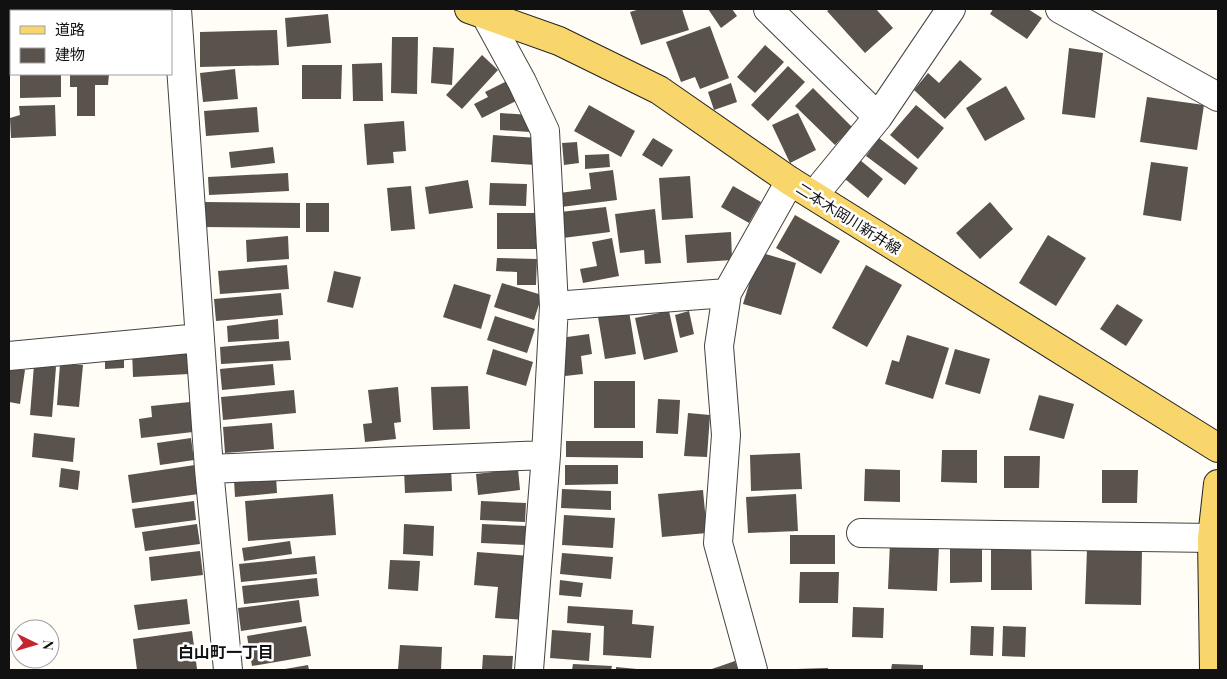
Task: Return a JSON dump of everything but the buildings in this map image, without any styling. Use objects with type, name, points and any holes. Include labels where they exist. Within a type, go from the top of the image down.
[{"type":"main road","name":"二本木岡川新井線","points":[[478,12],[559,41],[659,90],[790,181],[1218,448]]},
{"type":"main road","points":[[1214,670],[1216,633],[1212,538],[1218,484]]},
{"type":"street","points":[[177,9],[209,469],[228,670]]},
{"type":"street","points":[[768,9],[878,117]]},
{"type":"street","points":[[814,195],[878,117],[951,9]]},
{"type":"street","points":[[1060,9],[1218,97]]},
{"type":"street","points":[[478,12],[522,82],[545,131],[554,306],[546,455],[529,670]]},
{"type":"street","points":[[752,670],[718,543],[726,435],[719,346],[727,293],[790,181]]},
{"type":"street","points":[[554,306],[727,293]]},
{"type":"street","points":[[9,356],[200,338]]},
{"type":"street","points":[[209,469],[546,455]]},
{"type":"street","points":[[861,533],[1212,538]]},
{"type":"district","name":"白山町一丁目","points":[[226,651]]}]
